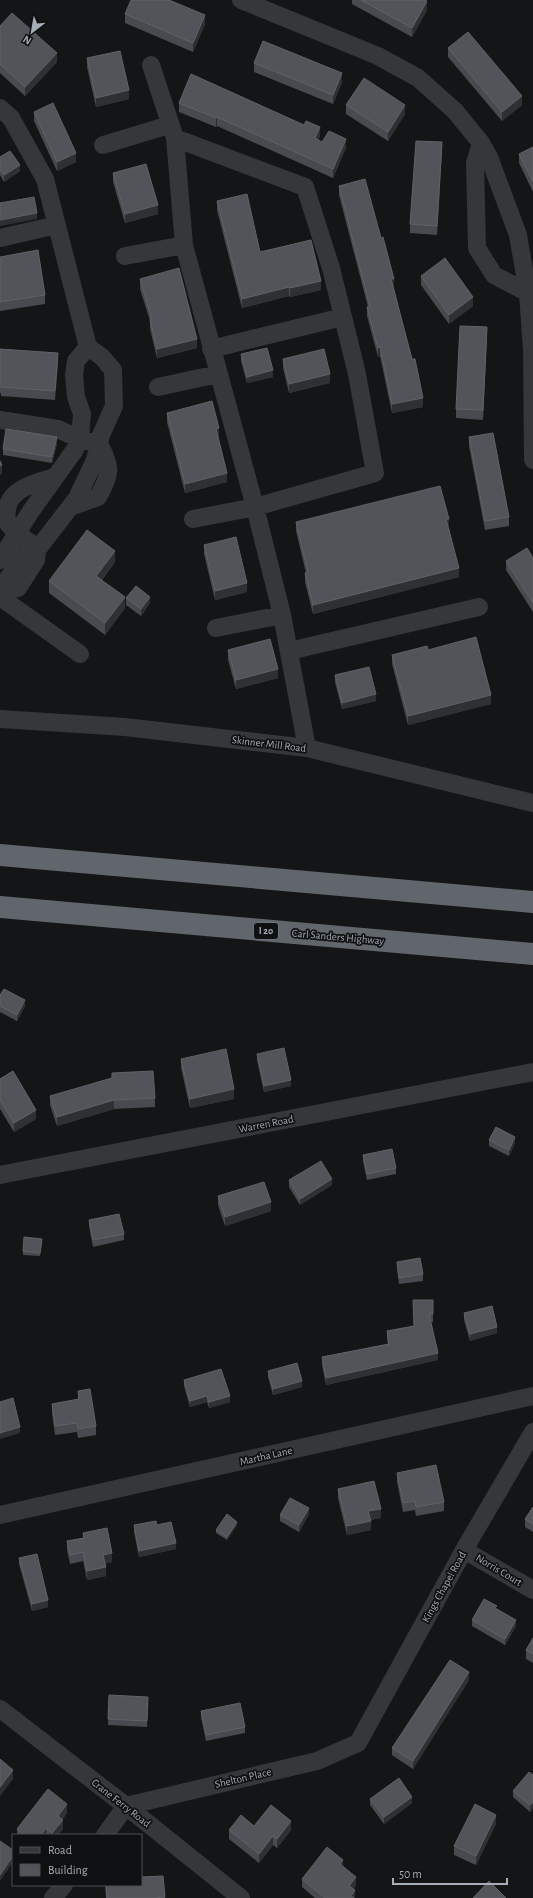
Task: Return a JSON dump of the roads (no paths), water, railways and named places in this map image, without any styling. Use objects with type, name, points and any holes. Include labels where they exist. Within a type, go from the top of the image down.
[{"type":"highway","points":[[0,855],[533,902]]},
{"type":"highway","name":"Carl Sanders Highway","points":[[0,907],[533,954]]},
{"type":"street","points":[[241,0],[378,56],[418,78],[456,111],[481,143],[489,157],[518,235],[528,293],[532,350],[533,460]]},
{"type":"street","points":[[151,65],[172,132],[184,245],[255,507],[282,615],[307,748]]},
{"type":"street","points":[[0,108],[11,118],[45,179],[88,347],[102,357],[114,370],[114,406],[99,444],[95,460],[77,498],[38,549],[36,560],[18,588],[2,596],[80,654]]},
{"type":"street","points":[[103,145],[172,132],[305,187],[331,268],[357,374],[375,473],[255,507],[193,519]]},
{"type":"street","points":[[481,143],[475,163],[477,248],[494,275],[528,293]]},
{"type":"street","points":[[0,238],[57,225]]},
{"type":"street","points":[[125,256],[184,245]]},
{"type":"street","points":[[211,349],[342,317]]},
{"type":"street","points":[[0,560],[16,533],[74,451],[80,439],[82,414],[76,397],[74,375],[76,361],[88,347]]},
{"type":"street","points":[[158,387],[218,374]]},
{"type":"street","points":[[0,420],[58,430],[80,439],[99,444]]},
{"type":"street","points":[[16,533],[38,549]]},
{"type":"street","points":[[289,651],[479,607]]},
{"type":"street","points":[[216,628],[282,615]]},
{"type":"street","name":"Skinner Mill Road","points":[[0,719],[125,727],[307,748],[533,803]]},
{"type":"street","name":"Warren Road","points":[[0,1175],[533,1072]]},
{"type":"street","name":"Martha Lane","points":[[0,1515],[533,1396]]},
{"type":"street","name":"Kings Chapel Road","points":[[358,1743],[464,1550],[533,1432]]},
{"type":"street","name":"Norris Court","points":[[464,1550],[533,1590]]},
{"type":"street","name":"Crane Ferry Road","points":[[0,1709],[126,1806],[241,1898]]},
{"type":"street","name":"Shelton Place","points":[[126,1806],[317,1761],[358,1743]]},
{"type":"street","points":[[106,1834],[126,1806]]},
{"type":"street","points":[[53,1898],[63,1886]]}]
